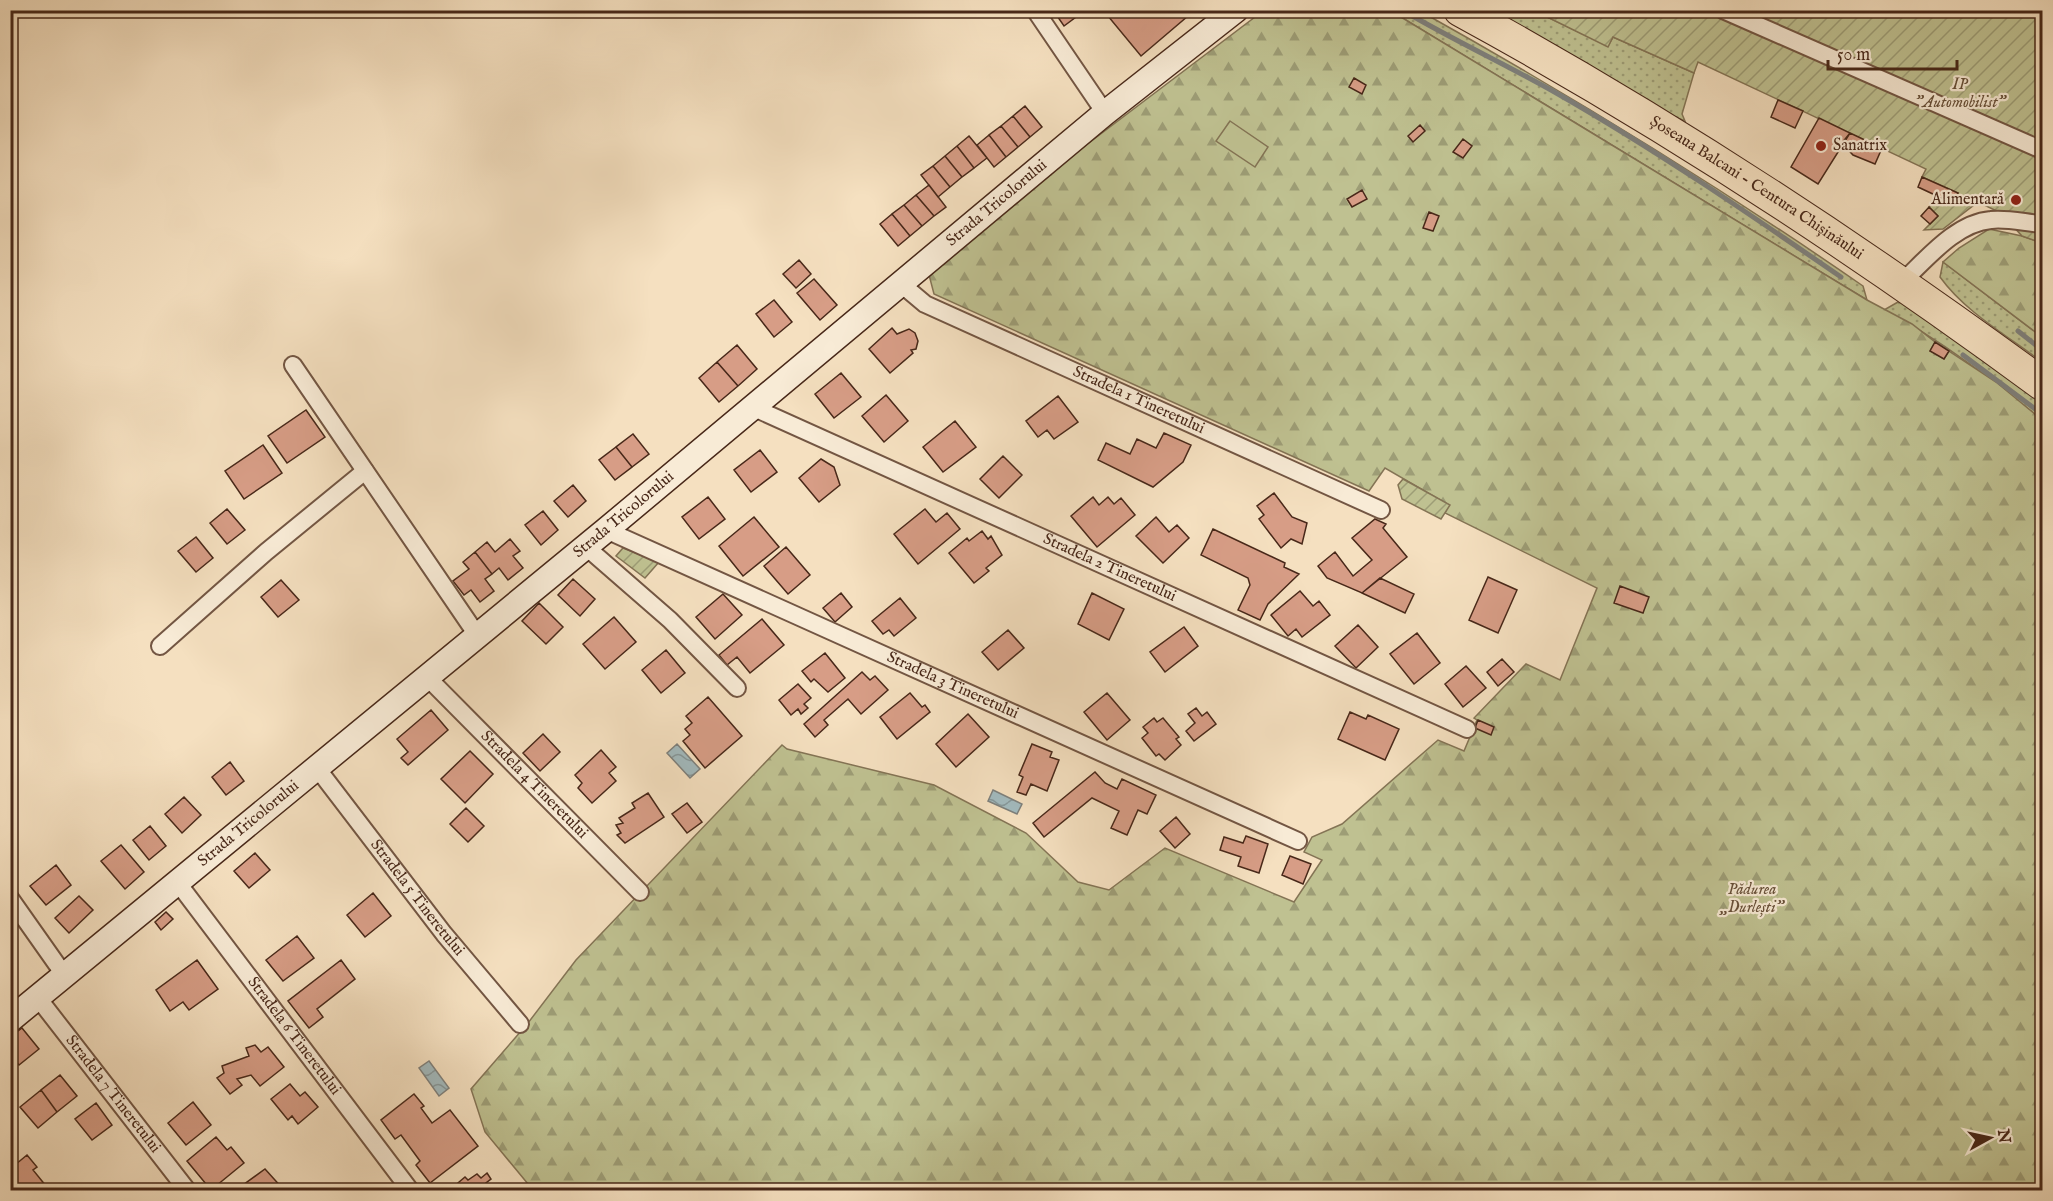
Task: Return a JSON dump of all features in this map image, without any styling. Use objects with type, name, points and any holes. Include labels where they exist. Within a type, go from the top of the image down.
[{"type":"highway","name":"Șoseaua Balcani - Centura Chișinăului","points":[[1460,10],[1531,49],[1625,106],[1901,283],[2043,384]]},
{"type":"street","points":[[1035,10],[1105,113]]},
{"type":"street","name":"Strada Tricolorului","points":[[10,1020],[606,530],[1105,113],[1236,10]]},
{"type":"street","points":[[1723,10],[2043,150]]},
{"type":"street","points":[[1901,283],[1938,248],[1967,227],[1991,220],[2043,224]]},
{"type":"street","name":"Stradela 1 Tineretului","points":[[900,283],[924,304],[1381,510]]},
{"type":"street","points":[[293,365],[477,635]]},
{"type":"street","name":"Stradela 2 Tineretului","points":[[752,407],[1467,729]]},
{"type":"street","points":[[160,646],[266,552],[365,471]]},
{"type":"street","name":"Stradela 3 Tineretului","points":[[606,530],[1298,841]]},
{"type":"street","points":[[585,546],[670,620],[737,688]]},
{"type":"street","name":"Stradela 4 Tineretului","points":[[427,677],[640,892]]},
{"type":"street","name":"Stradela 5 Tineretului","points":[[317,768],[444,934],[520,1024]]},
{"type":"street","name":"Stradela 6 Tineretului","points":[[178,883],[410,1191]]},
{"type":"street","points":[[10,898],[64,976]]},
{"type":"street","name":"Stradela 7 Tineretului","points":[[38,998],[187,1191]]},
{"type":"green space","name":"Pădurea „Durlești”","points":[[1263,11],[1391,11],[1867,300],[1912,324],[1935,342],[1930,351],[1944,359],[1949,351],[1996,382],[2042,420],[2042,1190],[533,1190],[485,1132],[471,1089],[528,1023],[576,960],[782,745],[787,749],[934,785],[1026,833],[1078,882],[1109,890],[1165,848],[1294,902],[1322,860],[1304,852],[1312,837],[1342,824],[1438,740],[1464,751],[1477,720],[1474,718],[1526,664],[1560,680],[1597,588],[1445,513],[1449,505],[1385,468],[1369,491],[934,294],[928,271],[991,217]]},
{"type":"green space","points":[[1391,11],[1420,11],[1589,109],[1755,213],[1863,286],[1867,300]]},
{"type":"green space","points":[[1480,11],[1535,11],[1608,46],[1613,37],[1694,73],[1682,114],[1685,121],[1635,100]]},
{"type":"green space","name":"IP \"Automobilist\"","points":[[1535,11],[2042,11],[2042,243],[2022,236],[2001,213],[1978,202],[1943,229],[1924,230],[1938,216],[1929,207],[1936,201],[1947,204],[1958,193],[1922,177],[1926,169],[1698,62],[1694,73],[1613,37],[1608,47]]},
{"type":"green space","points":[[1230,121],[1268,147],[1255,167],[1216,141]]},
{"type":"green space","points":[[1989,229],[2042,243],[2042,337],[1943,262],[1959,248]]},
{"type":"green space","points":[[1943,262],[2042,337],[2042,362],[1988,323],[1950,290],[1940,277]]},
{"type":"green space","points":[[1905,298],[2042,400],[2042,420],[1966,361],[1926,334],[1884,310]]},
{"type":"green space","points":[[1403,479],[1450,505],[1441,519],[1402,499],[1398,485]]},
{"type":"green space","points":[[623,548],[659,562],[645,578],[616,556]]},
{"type":"water","points":[[677,744],[700,769],[690,778],[667,753]]},
{"type":"water","points":[[993,790],[1022,804],[1017,814],[988,801]]},
{"type":"water","points":[[429,1061],[449,1088],[439,1096],[419,1068]]},
{"type":"building","points":[[1053,10],[1084,10],[1084,11],[1064,26]]},
{"type":"building","points":[[1103,10],[1195,10],[1141,56]]},
{"type":"building","points":[[1354,78],[1366,85],[1362,94],[1349,87]]},
{"type":"building","points":[[1778,100],[1803,111],[1795,128],[1771,117]]},
{"type":"building","points":[[1025,106],[1042,127],[1030,137],[1013,116]]},
{"type":"building","points":[[1013,116],[1030,137],[1018,147],[1001,126]]},
{"type":"building","points":[[1819,118],[1850,133],[1818,184],[1791,167]]},
{"type":"building","points":[[1420,125],[1425,131],[1413,142],[1408,136]]},
{"type":"building","points":[[1001,126],[1018,147],[1006,157],[989,135]]},
{"type":"building","points":[[1850,133],[1882,148],[1875,164],[1853,155],[1842,143]]},
{"type":"building","points":[[989,135],[1006,157],[994,167],[977,145]]},
{"type":"building","points":[[969,136],[987,158],[974,168],[957,146]]},
{"type":"building","points":[[1463,139],[1472,146],[1463,158],[1453,152]]},
{"type":"building","points":[[957,146],[974,168],[962,177],[945,156]]},
{"type":"building","points":[[945,156],[962,177],[950,187],[933,166]]},
{"type":"building","points":[[933,166],[950,187],[938,197],[921,175]]},
{"type":"building","points":[[1922,177],[1958,193],[1950,202],[1918,187]]},
{"type":"building","points":[[929,185],[946,207],[934,216],[916,195]]},
{"type":"building","points":[[1362,190],[1367,199],[1352,207],[1347,199]]},
{"type":"building","points":[[916,195],[934,216],[922,226],[904,205]]},
{"type":"building","points":[[904,205],[922,226],[910,236],[892,214]]},
{"type":"building","points":[[1929,207],[1938,216],[1930,224],[1921,216]]},
{"type":"building","points":[[1429,212],[1439,216],[1433,231],[1423,228]]},
{"type":"building","points":[[892,214],[910,236],[898,246],[880,224]]},
{"type":"building","points":[[799,260],[811,274],[796,288],[783,274]]},
{"type":"building","points":[[814,279],[837,305],[820,320],[797,293]]},
{"type":"building","points":[[774,300],[792,322],[774,337],[756,314]]},
{"type":"building","points":[[892,328],[897,334],[909,329],[915,333],[918,341],[916,349],[911,350],[913,353],[890,373],[869,349]]},
{"type":"building","points":[[1935,342],[1949,351],[1944,359],[1930,351]]},
{"type":"building","points":[[737,345],[757,369],[738,386],[717,362]]},
{"type":"building","points":[[717,362],[738,386],[719,402],[699,378]]},
{"type":"building","points":[[841,373],[861,397],[834,418],[815,394]]},
{"type":"building","points":[[886,395],[908,421],[884,442],[862,416]]},
{"type":"building","points":[[1058,396],[1078,422],[1054,439],[1047,430],[1038,437],[1026,421]]},
{"type":"building","points":[[306,410],[325,437],[287,463],[268,436]]},
{"type":"building","points":[[955,421],[976,447],[943,472],[923,447]]},
{"type":"building","points":[[1164,433],[1191,445],[1183,462],[1153,487],[1098,460],[1106,443],[1130,454],[1137,439],[1156,448]]},
{"type":"building","points":[[633,434],[649,454],[632,467],[616,447]]},
{"type":"building","points":[[263,445],[282,473],[244,499],[225,471]]},
{"type":"building","points":[[616,447],[632,467],[615,480],[599,460]]},
{"type":"building","points":[[760,450],[777,472],[751,492],[734,470]]},
{"type":"building","points":[[1003,456],[1022,475],[999,498],[980,479]]},
{"type":"building","points":[[821,459],[834,467],[840,485],[819,502],[799,478]]},
{"type":"building","points":[[573,485],[586,501],[568,517],[554,501]]},
{"type":"building","points":[[1274,493],[1292,517],[1307,523],[1302,544],[1291,539],[1281,548],[1259,519],[1264,515],[1257,506]]},
{"type":"building","points":[[708,497],[725,519],[699,539],[682,517]]},
{"type":"building","points":[[1093,497],[1099,505],[1108,497],[1114,504],[1121,498],[1135,515],[1097,547],[1071,516]]},
{"type":"building","points":[[227,509],[245,530],[227,544],[210,523]]},
{"type":"building","points":[[925,509],[936,522],[947,513],[960,529],[918,564],[894,534]]},
{"type":"building","points":[[543,511],[558,530],[541,545],[525,525]]},
{"type":"building","points":[[754,517],[779,547],[743,576],[719,546]]},
{"type":"building","points":[[1156,517],[1169,532],[1177,525],[1189,538],[1163,563],[1136,536]]},
{"type":"building","points":[[1375,519],[1386,524],[1383,528],[1407,557],[1362,593],[1327,578],[1318,566],[1335,552],[1353,576],[1372,560],[1352,538]]},
{"type":"building","points":[[1213,529],[1285,563],[1284,567],[1299,574],[1268,604],[1260,620],[1238,610],[1250,585],[1248,578],[1201,555]]},
{"type":"building","points":[[982,531],[988,539],[991,536],[1002,555],[986,568],[989,571],[974,583],[949,553],[967,538],[969,541]]},
{"type":"building","points":[[196,537],[213,558],[196,572],[178,551]]},
{"type":"building","points":[[510,539],[520,551],[513,556],[523,568],[508,580],[499,568],[492,574],[475,552],[487,542],[495,552]]},
{"type":"building","points":[[786,547],[810,575],[788,594],[764,566]]},
{"type":"building","points":[[475,552],[492,574],[485,579],[494,591],[480,602],[471,590],[464,595],[453,581],[469,569],[463,562]]},
{"type":"building","points":[[1488,577],[1517,590],[1498,633],[1469,620]]},
{"type":"building","points":[[1380,578],[1414,594],[1405,613],[1362,593]]},
{"type":"building","points":[[573,579],[595,599],[580,616],[558,595]]},
{"type":"building","points":[[281,580],[299,600],[278,617],[261,597]]},
{"type":"building","points":[[1620,586],[1649,597],[1643,613],[1614,603]]},
{"type":"building","points":[[1300,591],[1313,606],[1319,601],[1330,615],[1302,637],[1296,629],[1288,636],[1271,615]]},
{"type":"building","points":[[841,593],[852,607],[835,622],[823,608]]},
{"type":"building","points":[[1092,593],[1124,609],[1109,640],[1078,624]]},
{"type":"building","points":[[723,594],[742,615],[715,639],[696,617]]},
{"type":"building","points":[[900,598],[916,618],[894,636],[889,630],[883,634],[872,621]]},
{"type":"building","points":[[539,603],[563,627],[546,644],[522,621]]},
{"type":"building","points":[[614,617],[636,642],[605,669],[583,644]]},
{"type":"building","points":[[762,619],[784,645],[750,673],[737,657],[727,665],[719,655]]},
{"type":"building","points":[[1358,625],[1378,647],[1356,668],[1335,646]]},
{"type":"building","points":[[1184,627],[1198,646],[1165,672],[1150,652]]},
{"type":"building","points":[[1008,630],[1024,648],[998,670],[982,652]]},
{"type":"building","points":[[1417,633],[1440,663],[1414,684],[1390,654]]},
{"type":"building","points":[[666,650],[685,673],[661,693],[642,670]]},
{"type":"building","points":[[825,653],[845,678],[828,692],[814,679],[811,682],[802,671]]},
{"type":"building","points":[[1502,659],[1514,672],[1498,686],[1487,672]]},
{"type":"building","points":[[1466,666],[1486,688],[1463,707],[1445,684]]},
{"type":"building","points":[[862,672],[870,680],[875,676],[888,690],[861,714],[848,699],[824,720],[828,725],[815,737],[804,724]]},
{"type":"building","points":[[798,684],[811,698],[804,704],[808,708],[801,714],[798,709],[791,715],[779,700]]},
{"type":"building","points":[[910,693],[922,707],[925,705],[930,712],[897,739],[880,717]]},
{"type":"building","points":[[1107,693],[1130,720],[1107,740],[1084,712]]},
{"type":"building","points":[[708,697],[742,736],[705,768],[683,741],[690,735],[685,729],[692,723],[686,716]]},
{"type":"building","points":[[1196,708],[1202,716],[1207,712],[1216,724],[1194,741],[1186,731],[1195,723],[1188,714]]},
{"type":"building","points":[[431,710],[448,730],[408,765],[401,758],[408,752],[397,739]]},
{"type":"building","points":[[1350,712],[1366,719],[1368,715],[1399,729],[1385,760],[1338,739]]},
{"type":"building","points":[[968,714],[989,737],[956,767],[936,744]]},
{"type":"building","points":[[1154,718],[1157,722],[1163,718],[1179,737],[1176,739],[1181,745],[1165,760],[1159,754],[1156,756],[1142,738],[1148,733],[1143,727]]},
{"type":"building","points":[[1478,720],[1494,727],[1491,735],[1475,728]]},
{"type":"building","points":[[543,734],[560,752],[540,771],[523,753]]},
{"type":"building","points":[[1032,744],[1052,752],[1050,757],[1059,760],[1047,791],[1031,784],[1026,795],[1017,792],[1023,777],[1019,775]]},
{"type":"building","points":[[601,750],[616,767],[609,773],[616,781],[592,803],[578,788],[582,783],[575,775]]},
{"type":"building","points":[[470,751],[493,774],[465,803],[441,779]]},
{"type":"building","points":[[230,762],[244,781],[226,795],[212,777]]},
{"type":"building","points":[[1095,772],[1105,783],[1117,789],[1122,779],[1156,795],[1147,814],[1138,810],[1127,835],[1111,828],[1119,811],[1092,798],[1044,837],[1033,823]]},
{"type":"building","points":[[648,793],[664,817],[625,843],[617,835],[621,833],[616,825],[623,823],[619,818],[635,808],[632,803]]},
{"type":"building","points":[[184,797],[201,815],[182,833],[165,814]]},
{"type":"building","points":[[687,803],[702,822],[687,833],[672,814]]},
{"type":"building","points":[[466,808],[484,826],[468,842],[450,824]]},
{"type":"building","points":[[1176,817],[1190,834],[1175,848],[1160,831]]},
{"type":"building","points":[[150,826],[166,846],[149,860],[133,840]]},
{"type":"building","points":[[1246,836],[1268,844],[1259,873],[1238,866],[1241,857],[1220,850],[1224,837],[1243,843]]},
{"type":"building","points":[[121,845],[144,872],[125,889],[101,861]]},
{"type":"building","points":[[255,853],[270,870],[249,888],[234,871]]},
{"type":"building","points":[[1290,856],[1311,864],[1303,884],[1282,875]]},
{"type":"building","points":[[56,865],[71,885],[46,905],[30,886]]},
{"type":"building","points":[[373,893],[391,916],[365,937],[347,915]]},
{"type":"building","points":[[79,896],[93,910],[69,933],[55,918]]},
{"type":"building","points":[[166,912],[173,919],[161,930],[155,922]]},
{"type":"building","points":[[297,936],[314,958],[283,981],[266,960]]},
{"type":"building","points":[[197,960],[218,989],[189,1010],[183,1002],[170,1011],[156,990]]},
{"type":"building","points":[[341,960],[355,979],[317,1009],[323,1017],[309,1028],[288,1001]]},
{"type":"building","points":[[22,1028],[39,1049],[19,1065],[10,1055],[10,1037]]},
{"type":"building","points":[[255,1045],[261,1052],[268,1047],[284,1067],[260,1086],[251,1075],[237,1079],[242,1085],[230,1094],[217,1078],[224,1073],[222,1066],[249,1056],[246,1048]]},
{"type":"building","points":[[60,1075],[77,1096],[57,1112],[41,1090]]},
{"type":"building","points":[[290,1084],[300,1096],[305,1092],[318,1107],[298,1124],[292,1116],[288,1120],[271,1099]]},
{"type":"building","points":[[41,1090],[57,1112],[38,1128],[20,1107]]},
{"type":"building","points":[[414,1094],[424,1106],[421,1108],[432,1123],[450,1110],[478,1146],[430,1183],[416,1165],[420,1161],[401,1135],[395,1139],[381,1120]]},
{"type":"building","points":[[193,1102],[211,1125],[186,1145],[168,1123]]},
{"type":"building","points":[[96,1103],[112,1125],[92,1140],[75,1119]]},
{"type":"building","points":[[216,1137],[227,1150],[231,1147],[244,1163],[211,1190],[187,1161]]},
{"type":"building","points":[[27,1155],[37,1167],[33,1170],[46,1186],[41,1190],[10,1190],[10,1169]]},
{"type":"building","points":[[265,1169],[284,1190],[236,1190]]},
{"type":"building","points":[[487,1173],[491,1179],[486,1183],[491,1190],[454,1190],[452,1188],[465,1177],[468,1180],[477,1174],[481,1178]]},
{"type":"waterway","points":[[1402,10],[1594,115],[1701,182],[1841,277]]},
{"type":"waterway","points":[[2018,331],[2042,350]]},
{"type":"waterway","points":[[1963,355],[2042,414]]},
{"type":"place","name":"Sanatrix","points":[[1821,146]]},
{"type":"place","name":"Alimentară","points":[[2016,200]]}]
